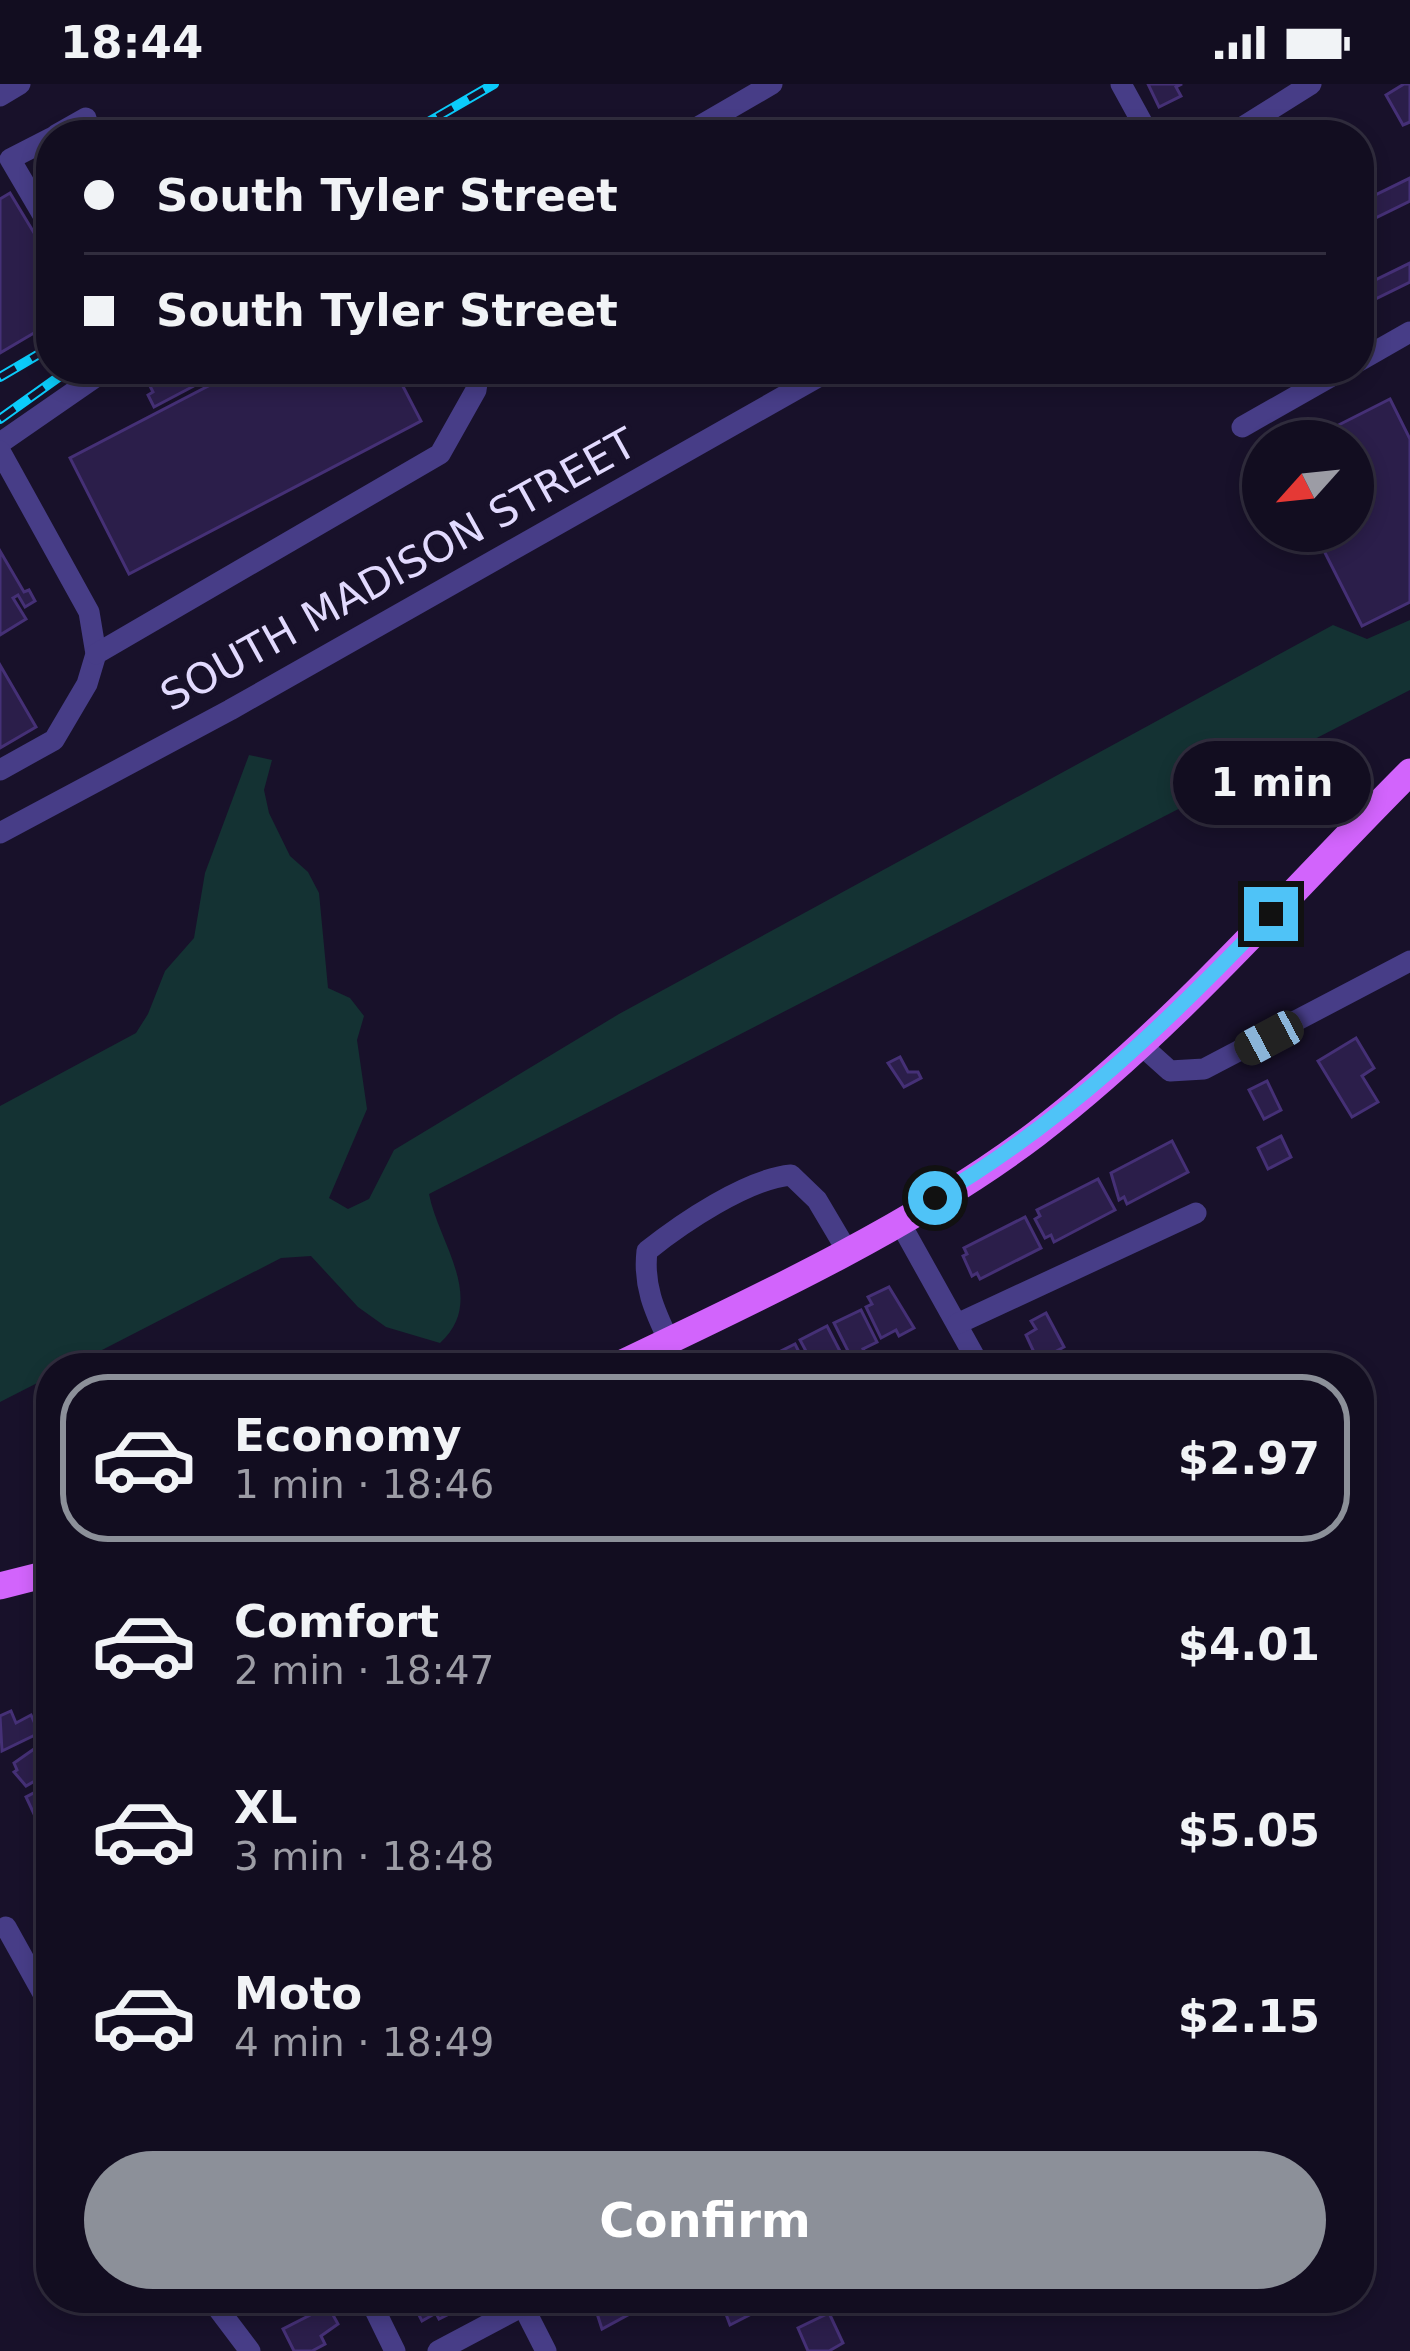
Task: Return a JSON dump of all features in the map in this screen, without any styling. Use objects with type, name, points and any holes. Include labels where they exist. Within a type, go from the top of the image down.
[{"type":"main road","points":[[643,1353],[899,1221],[1031,1138],[1141,1045],[1410,772]]},
{"type":"main road","points":[[0,1586],[36,1577]]},
{"type":"street","points":[[0,96],[20,84]]},
{"type":"street","points":[[710,120],[772,84]]},
{"type":"street","points":[[1121,84],[1141,120]]},
{"type":"street","points":[[1254,120],[1311,84]]},
{"type":"street","points":[[82,120],[86,118]]},
{"type":"street","points":[[36,143],[3,155],[36,206]]},
{"type":"street","points":[[1374,352],[1410,332]]},
{"type":"street","points":[[0,770],[53,740],[87,684],[97,654],[89,612],[0,447],[86,384]]},
{"type":"street","points":[[97,654],[440,454],[477,384]]},
{"type":"street","name":"SOUTH MADISON STREET","points":[[0,833],[230,710],[806,384]]},
{"type":"street","points":[[1254,420],[1318,384]]},
{"type":"street","points":[[1141,1045],[1171,1070],[1204,1069],[1410,961]]},
{"type":"street","points":[[669,1341],[653,1309],[644,1275],[647,1251],[670,1232],[769,1177],[791,1175],[817,1201],[845,1249]]},
{"type":"street","points":[[958,1324],[1196,1213]]},
{"type":"street","points":[[899,1221],[958,1324],[969,1353]]},
{"type":"street","points":[[6,1927],[36,1981]]},
{"type":"street","points":[[221,2313],[250,2351]]},
{"type":"street","points":[[376,2313],[395,2351]]},
{"type":"street","points":[[438,2351],[502,2313]]},
{"type":"street","points":[[527,2313],[546,2351]]},
{"type":"green space","points":[[1410,620],[1410,690],[429,1194],[460,1290],[454,1326],[440,1343],[386,1327],[358,1307],[311,1256],[281,1258],[96,1353],[36,1353],[36,1384],[0,1402],[0,1106],[136,1033],[165,971],[194,938],[205,873],[249,755],[272,760],[264,790],[269,813],[290,856],[308,872],[319,893],[328,988],[350,998],[364,1016],[357,1040],[367,1109],[329,1198],[348,1209],[369,1199],[394,1150],[619,1014],[1333,625],[1367,639]]},
{"type":"building","points":[[1148,84],[1182,84],[1176,87],[1181,96],[1159,107]]},
{"type":"building","points":[[1410,84],[1410,122],[1403,125],[1386,95]]},
{"type":"building","points":[[1410,178],[1410,201],[1374,219],[1374,196]]},
{"type":"building","points":[[10,193],[36,236],[36,332],[0,353],[0,199]]},
{"type":"building","points":[[1410,263],[1410,282],[1374,300],[1374,281]]},
{"type":"building","points":[[149,384],[198,384],[154,407],[148,395],[153,392]]},
{"type":"building","points":[[212,384],[402,384],[421,421],[129,574],[70,458]]},
{"type":"building","points":[[1390,399],[1410,439],[1410,602],[1362,626],[1325,552],[1374,552],[1374,420],[1348,420]]},
{"type":"building","points":[[0,551],[24,592],[29,590],[35,601],[25,607],[18,595],[13,598],[26,619],[0,635]]},
{"type":"building","points":[[0,665],[36,727],[0,748]]},
{"type":"building","points":[[1356,1038],[1374,1068],[1362,1076],[1378,1102],[1352,1117],[1318,1061]]},
{"type":"building","points":[[900,1057],[908,1072],[918,1072],[921,1078],[904,1087],[888,1063]]},
{"type":"building","points":[[1267,1081],[1281,1110],[1264,1119],[1249,1090]]},
{"type":"building","points":[[1281,1136],[1291,1157],[1268,1169],[1258,1148]]},
{"type":"building","points":[[1172,1141],[1188,1172],[1127,1204],[1124,1197],[1119,1200],[1111,1173]]},
{"type":"building","points":[[1098,1179],[1115,1210],[1054,1242],[1051,1235],[1045,1238],[1035,1219],[1040,1216],[1037,1210]]},
{"type":"building","points":[[1025,1217],[1041,1248],[980,1279],[977,1273],[972,1276],[964,1248]]},
{"type":"building","points":[[889,1287],[914,1328],[881,1338],[866,1307],[872,1304],[868,1297]]},
{"type":"building","points":[[861,1310],[877,1342],[863,1349],[865,1353],[849,1353],[834,1323]]},
{"type":"building","points":[[1046,1313],[1064,1347],[1053,1353],[1034,1353],[1026,1335],[1036,1329],[1031,1321]]},
{"type":"building","points":[[827,1326],[841,1353],[807,1353],[800,1340]]},
{"type":"building","points":[[795,1344],[800,1353],[777,1353]]},
{"type":"building","points":[[11,1711],[16,1723],[31,1715],[36,1734],[2,1751],[0,1716]]},
{"type":"building","points":[[36,1748],[36,1780],[26,1786],[14,1772],[14,1763]]},
{"type":"building","points":[[36,1792],[36,1818],[26,1797]]},
{"type":"building","points":[[314,2313],[332,2313],[338,2324],[321,2336],[325,2344],[312,2351],[294,2351],[283,2329]]},
{"type":"building","points":[[597,2313],[631,2313],[602,2329]]},
{"type":"building","points":[[726,2313],[753,2313],[730,2325]]},
{"type":"building","points":[[829,2313],[843,2343],[829,2351],[808,2351],[798,2328]]},
{"type":"railway","points":[[432,120],[494,84]]},
{"type":"railway","points":[[0,377],[36,356]]},
{"type":"railway","points":[[0,419],[49,384]]},
{"type":"route","points":[[935,1198],[1031,1138],[1078,1101],[1187,1002],[1271,914]]}]
